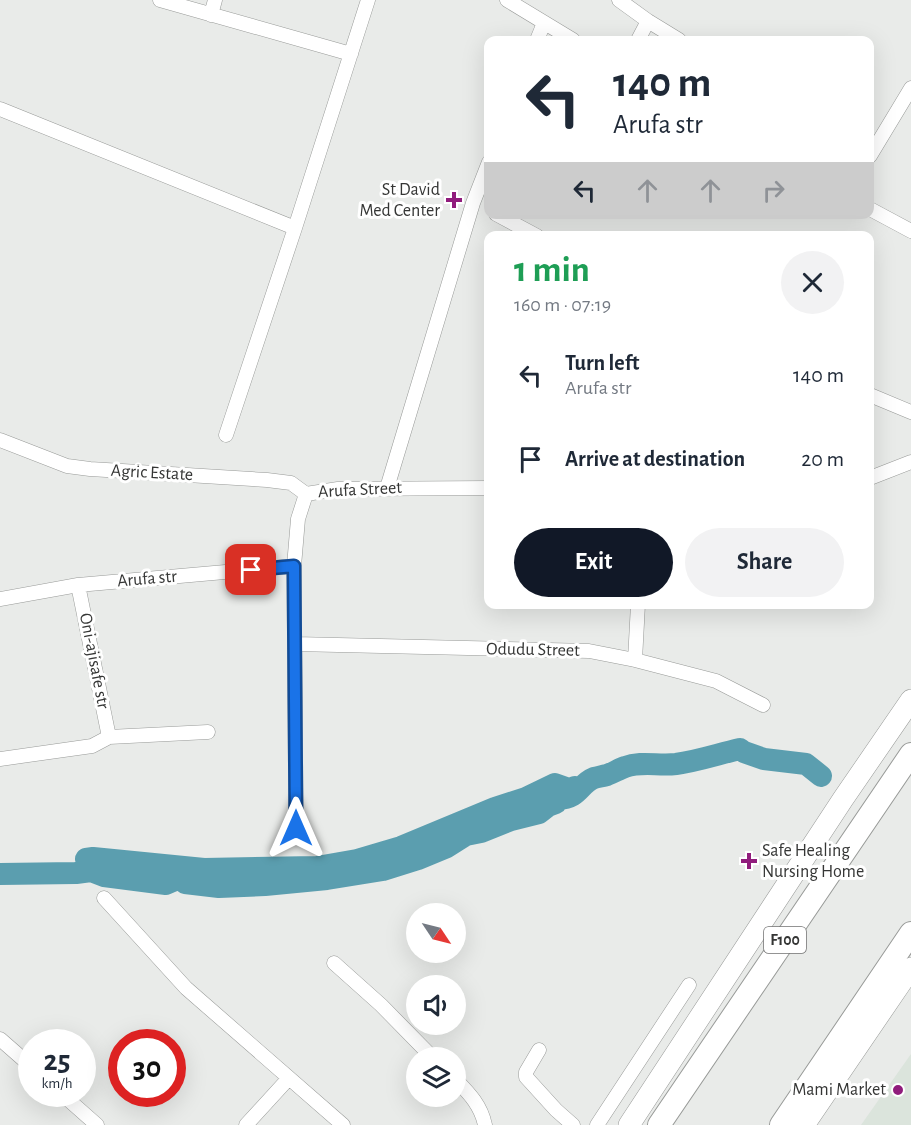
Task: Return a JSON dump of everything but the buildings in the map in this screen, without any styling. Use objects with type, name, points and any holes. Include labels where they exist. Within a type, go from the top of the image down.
[{"type":"highway","name":"F100","points":[[659,1125],[911,754]]},
{"type":"highway","points":[[781,1125],[911,933]]},
{"type":"main road","points":[[629,1125],[911,700]]},
{"type":"main road","points":[[804,1125],[911,968]]},
{"type":"street","points":[[160,0],[351,54]]},
{"type":"street","points":[[210,15],[215,0]]},
{"type":"street","points":[[226,435],[368,0]]},
{"type":"street","points":[[507,0],[566,36]]},
{"type":"street","points":[[619,0],[672,36]]},
{"type":"street","points":[[640,36],[648,21]]},
{"type":"street","points":[[538,36],[543,23]]},
{"type":"street","points":[[874,149],[911,88]]},
{"type":"street","points":[[0,109],[295,228]]},
{"type":"street","points":[[387,488],[473,203],[484,175]]},
{"type":"street","points":[[473,203],[484,208]]},
{"type":"street","points":[[874,211],[911,231]]},
{"type":"street","points":[[505,219],[528,231]]},
{"type":"street","points":[[874,397],[911,412]]},
{"type":"street","name":"Agric Estate","points":[[0,440],[67,466],[267,480],[291,483],[306,494]]},
{"type":"street","points":[[874,476],[911,462]]},
{"type":"street","name":"Arufa Street","points":[[296,828],[294,566],[297,519],[306,494],[338,489],[484,488]]},
{"type":"street","name":"Arufa str","points":[[0,599],[78,585],[294,566]]},
{"type":"street","name":"Oni-ajisafe str","points":[[78,585],[109,737]]},
{"type":"street","points":[[635,660],[638,609]]},
{"type":"street","name":"Odudu Street","points":[[294,644],[589,651],[635,660],[716,681],[763,705]]},
{"type":"street","points":[[0,759],[92,746],[109,737],[208,732]]},
{"type":"street","points":[[104,898],[186,988],[343,1125]]},
{"type":"street","points":[[334,963],[381,1005],[422,1047]]},
{"type":"street","points":[[597,1125],[689,985]]},
{"type":"street","points":[[0,1039],[18,1055]]},
{"type":"street","points":[[539,1050],[526,1072],[526,1077],[573,1125]]},
{"type":"street","points":[[246,1125],[289,1078]]},
{"type":"street","points":[[466,1091],[480,1108],[485,1125]]},
{"type":"street","points":[[77,1107],[97,1125]]},
{"type":"shaded area","name":"Mami Market","points":[[911,1054],[911,1125],[861,1125]]},
{"type":"waterway","points":[[0,874],[91,871],[104,876],[166,884],[180,878],[185,883],[219,887],[327,879],[383,870],[418,859],[447,847],[466,835],[539,813],[556,803],[558,799],[571,796],[594,778],[631,765],[676,764],[740,749],[764,759],[806,764],[821,776]]},
{"type":"waterway","points":[[86,859],[204,869],[317,867],[357,860],[401,847],[495,808],[526,798],[555,784],[572,790],[575,787]]},
{"type":"place","name":"St David Med Center","points":[[454,200]]},
{"type":"place","name":"Safe Healing Nursing Home","points":[[749,861]]},
{"type":"place","name":"Mami Market","points":[[898,1090]]},
{"type":"route","points":[[251,570],[294,566],[296,828]]}]
